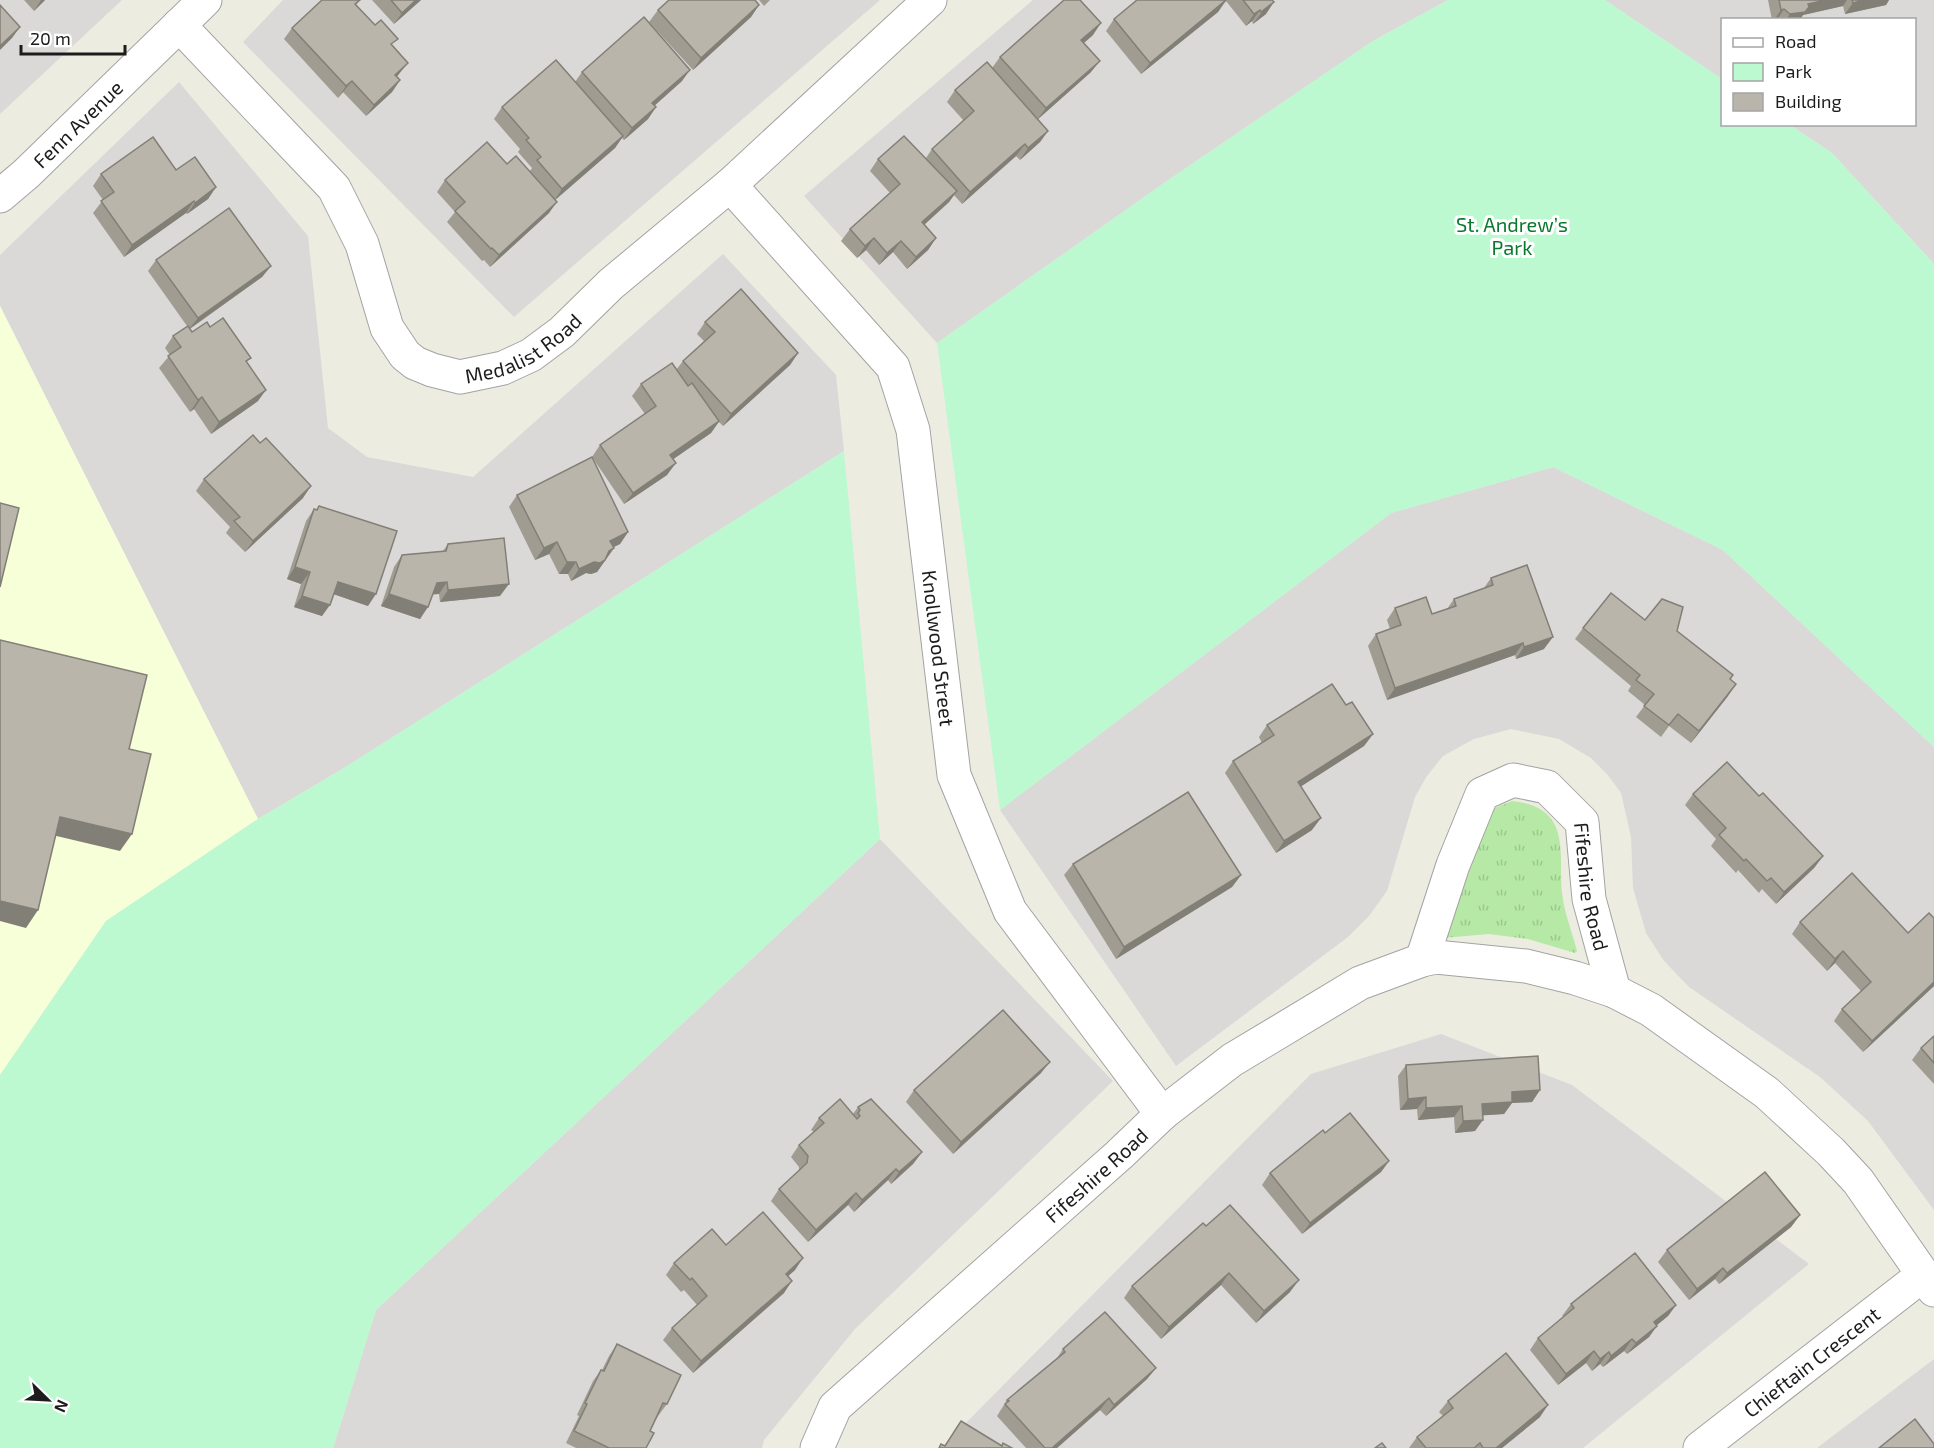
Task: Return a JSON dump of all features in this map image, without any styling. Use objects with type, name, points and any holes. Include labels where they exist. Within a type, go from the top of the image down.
[{"type":"street","name":"Fenn Avenue","points":[[0,196],[26,174],[205,0]]},
{"type":"street","name":"Medalist Road","points":[[179,25],[334,188],[362,244],[387,328],[405,355],[415,363],[432,370],[460,377],[503,368],[531,355],[562,332],[611,284],[730,185],[930,0]]},
{"type":"street","name":"Knollwood Street","points":[[730,185],[893,367],[913,430],[954,775],[1010,911],[1162,1114]]},
{"type":"street","name":"Fifeshire Road","points":[[1422,960],[1453,864],[1482,794],[1512,780],[1547,787],[1582,822],[1589,899],[1614,991]]},
{"type":"street","name":"Fifeshire Road","points":[[817,1448],[835,1407],[1119,1155],[1162,1114],[1232,1060],[1360,983],[1436,957],[1526,966],[1575,978],[1614,991],[1651,1010],[1775,1100],[1831,1152],[1858,1181],[1929,1283]]},
{"type":"street","name":"Chieftain Crescent","points":[[1700,1448],[1929,1283]]},
{"type":"shaded area","points":[[0,0],[122,0],[0,114]]},
{"type":"shaded area","points":[[283,0],[880,0],[514,317],[243,42]]},
{"type":"shaded area","points":[[1033,0],[1448,0],[1373,41],[1164,183],[937,343],[804,196]]},
{"type":"shaded area","points":[[1605,0],[1934,0],[1934,264],[1832,153],[1792,126],[1916,126],[1916,18],[1721,18],[1721,78]]},
{"type":"shaded area","points":[[179,82],[308,236],[328,428],[367,457],[473,477],[723,254],[836,375],[844,451],[344,768],[258,819],[0,306],[0,255]]},
{"type":"shaded area","points":[[0,306],[258,819],[106,921],[0,1075]]},
{"type":"shaded area","points":[[1553,467],[1723,550],[1934,747],[1934,1210],[1868,1121],[1820,1077],[1689,987],[1664,961],[1646,933],[1633,888],[1631,837],[1621,793],[1591,758],[1559,739],[1511,729],[1474,739],[1443,756],[1427,776],[1415,797],[1387,891],[1369,916],[1348,937],[1176,1066],[1000,810],[1391,513]]},
{"type":"shaded area","points":[[880,839],[1113,1081],[855,1329],[764,1440],[762,1448],[333,1448],[376,1310]]},
{"type":"shaded area","points":[[1441,1034],[1572,1085],[1809,1264],[1583,1448],[941,1448],[1311,1074]]},
{"type":"shaded area","points":[[1934,1359],[1934,1448],[1817,1448]]},
{"type":"green space","name":"St. Andrew’s Park","points":[[1448,0],[1605,0],[1721,78],[1721,126],[1792,126],[1832,153],[1934,264],[1934,747],[1723,550],[1553,467],[1391,513],[1000,810],[937,343],[1164,183],[1373,41]]},
{"type":"green space","points":[[844,451],[880,839],[376,1310],[333,1448],[0,1448],[0,1075],[106,921],[258,819],[344,768]]},
{"type":"green space","points":[[1512,801],[1531,805],[1544,812],[1553,822],[1558,833],[1562,893],[1577,951],[1575,953],[1528,939],[1489,934],[1442,938],[1469,873],[1474,838],[1484,817],[1495,808]]},
{"type":"building","points":[[322,0],[360,0],[355,4],[375,25],[381,20],[398,39],[391,44],[408,63],[395,75],[400,80],[374,105],[352,81],[346,86],[292,28]]},
{"type":"building","points":[[391,0],[416,0],[402,13]]},
{"type":"building","points":[[669,0],[755,0],[759,5],[701,58],[658,10]]},
{"type":"building","points":[[1064,0],[1080,0],[1101,23],[1081,40],[1100,61],[1046,108],[1000,57]]},
{"type":"building","points":[[1137,0],[1226,0],[1150,63],[1114,19]]},
{"type":"building","points":[[1243,0],[1272,0],[1274,2],[1261,12],[1260,10],[1254,14]]},
{"type":"building","points":[[1779,0],[1826,0],[1808,4],[1809,7],[1805,12],[1790,14],[1784,9],[1781,10]]},
{"type":"building","points":[[0,5],[20,27],[0,46]]},
{"type":"building","points":[[644,17],[690,70],[652,103],[656,107],[632,128],[582,72]]},
{"type":"building","points":[[556,60],[623,136],[562,189],[537,160],[541,157],[526,140],[529,138],[502,107]]},
{"type":"building","points":[[987,62],[1048,131],[1028,148],[1025,144],[970,192],[932,149],[974,111],[955,90]]},
{"type":"building","points":[[904,136],[957,191],[922,222],[936,238],[916,257],[901,241],[887,253],[874,238],[865,246],[850,229],[900,184],[878,159]]},
{"type":"building","points":[[153,137],[176,170],[195,157],[216,187],[132,245],[101,201],[114,192],[101,174]]},
{"type":"building","points":[[487,142],[507,164],[516,156],[557,202],[499,255],[455,211],[465,202],[445,180]]},
{"type":"building","points":[[229,208],[271,266],[198,318],[156,260]]},
{"type":"building","points":[[741,289],[798,353],[731,414],[683,361],[715,332],[705,322]]},
{"type":"building","points":[[223,318],[251,358],[246,361],[266,390],[219,422],[202,397],[198,400],[168,356],[181,347],[173,336],[188,326],[192,332],[207,322],[210,327]]},
{"type":"building","points":[[672,363],[688,386],[692,383],[719,421],[670,455],[676,463],[633,493],[600,445],[656,406],[641,384]]},
{"type":"building","points":[[253,435],[260,443],[266,438],[311,486],[253,541],[234,521],[240,517],[204,479]]},
{"type":"building","points":[[592,457],[628,532],[610,541],[614,548],[609,551],[605,560],[579,569],[576,562],[567,562],[557,542],[544,548],[517,495]]},
{"type":"building","points":[[0,503],[19,508],[0,587]]},
{"type":"building","points":[[319,506],[397,531],[376,594],[338,582],[330,605],[302,596],[310,572],[295,567],[314,509],[317,510]]},
{"type":"building","points":[[504,538],[509,584],[448,590],[447,582],[437,583],[428,607],[389,594],[402,555],[446,551],[448,544]]},
{"type":"building","points":[[1527,565],[1553,637],[1524,647],[1523,643],[1395,688],[1376,634],[1401,625],[1395,608],[1426,597],[1432,614],[1456,606],[1454,599],[1493,585],[1491,578]]},
{"type":"building","points":[[1611,593],[1645,620],[1662,599],[1683,607],[1677,631],[1733,675],[1730,679],[1736,684],[1699,731],[1678,714],[1669,725],[1644,706],[1654,694],[1636,680],[1640,675],[1583,628]]},
{"type":"building","points":[[0,640],[147,675],[129,749],[151,754],[132,834],[60,817],[38,910],[0,901]]},
{"type":"building","points":[[1332,684],[1346,705],[1352,702],[1373,734],[1298,782],[1321,818],[1284,841],[1233,761],[1274,735],[1267,725]]},
{"type":"building","points":[[1727,762],[1759,796],[1763,793],[1823,856],[1784,892],[1771,878],[1767,881],[1746,859],[1744,861],[1719,835],[1726,828],[1693,794]]},
{"type":"building","points":[[1188,792],[1241,875],[1124,947],[1073,864]]},
{"type":"building","points":[[1852,873],[1908,933],[1929,913],[1934,918],[1934,982],[1872,1041],[1842,1009],[1871,982],[1843,951],[1835,959],[1800,922]]},
{"type":"building","points":[[1003,1010],[1050,1062],[961,1142],[914,1090]]},
{"type":"building","points":[[1934,1036],[1934,1063],[1921,1048]]},
{"type":"building","points":[[1538,1056],[1540,1090],[1512,1092],[1512,1102],[1482,1104],[1483,1120],[1463,1121],[1462,1106],[1426,1108],[1426,1097],[1408,1099],[1406,1065]]},
{"type":"building","points":[[840,1099],[857,1119],[860,1116],[858,1107],[871,1099],[922,1152],[899,1172],[896,1169],[862,1200],[856,1193],[816,1230],[779,1189],[807,1163],[808,1156],[799,1145],[824,1123],[819,1118]]},
{"type":"building","points":[[1350,1113],[1389,1161],[1310,1223],[1270,1173],[1323,1130],[1325,1133]]},
{"type":"building","points":[[1765,1172],[1800,1215],[1727,1273],[1723,1268],[1697,1289],[1667,1250]]},
{"type":"building","points":[[1230,1205],[1299,1280],[1264,1311],[1229,1273],[1169,1327],[1132,1286],[1203,1223],[1206,1226]]},
{"type":"building","points":[[763,1212],[803,1258],[786,1274],[792,1281],[701,1361],[672,1328],[707,1296],[692,1278],[690,1280],[674,1263],[712,1229],[726,1245]]},
{"type":"building","points":[[1635,1253],[1676,1305],[1654,1322],[1657,1326],[1636,1343],[1632,1339],[1611,1356],[1609,1352],[1600,1359],[1594,1351],[1566,1374],[1538,1338],[1574,1308],[1571,1304]]},
{"type":"building","points":[[1105,1312],[1156,1368],[1114,1405],[1109,1398],[1052,1448],[1045,1448],[1005,1404],[1065,1352],[1063,1349]]},
{"type":"building","points":[[617,1344],[681,1375],[667,1404],[663,1403],[650,1431],[654,1433],[646,1448],[609,1448],[574,1431],[601,1370],[604,1371]]},
{"type":"building","points":[[1506,1353],[1548,1405],[1496,1448],[1483,1448],[1480,1443],[1474,1448],[1426,1448],[1417,1437],[1453,1408],[1448,1401]]},
{"type":"building","points":[[1915,1419],[1934,1444],[1934,1448],[1879,1448]]},
{"type":"building","points":[[961,1421],[1002,1446],[1003,1443],[1012,1448],[939,1448],[941,1444],[945,1446]]},
{"type":"building","points":[[1382,1443],[1386,1448],[1375,1448]]}]
